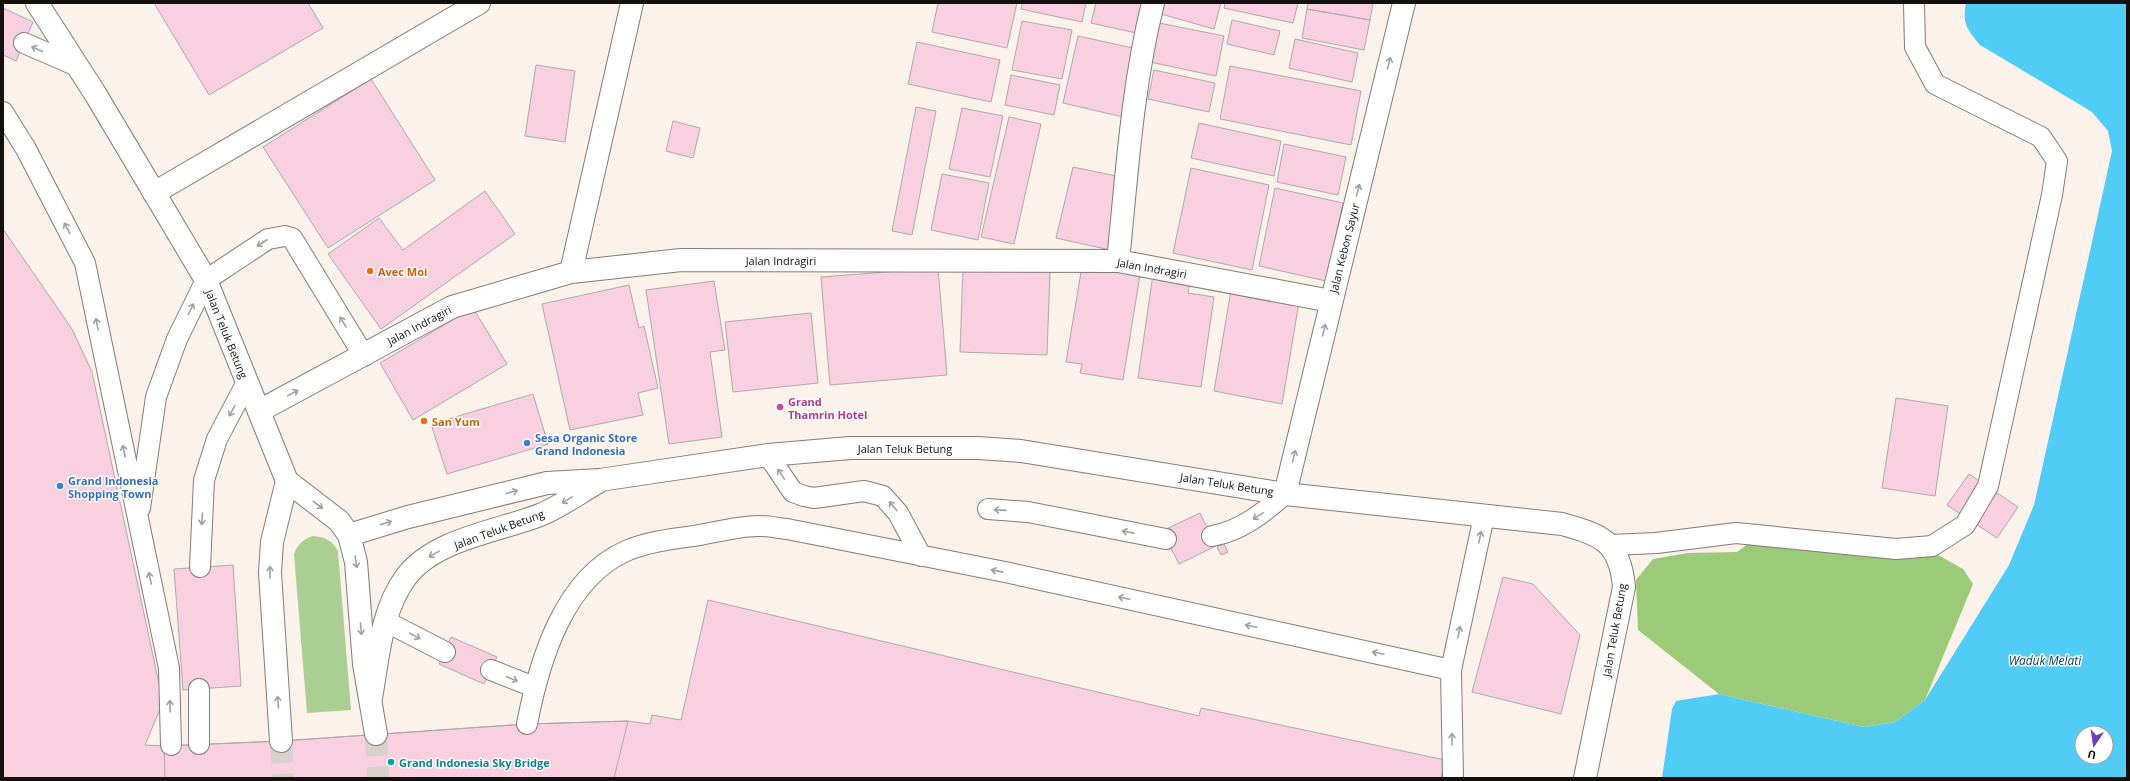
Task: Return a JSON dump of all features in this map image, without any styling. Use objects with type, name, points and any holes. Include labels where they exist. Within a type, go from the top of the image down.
[{"type":"street","name":"Jalan Teluk Betung","points":[[37,3],[96,95],[206,280],[287,481],[339,521],[349,535],[356,562],[364,664],[376,734]]},
{"type":"street","points":[[154,193],[479,3]]},
{"type":"street","points":[[571,272],[628,3]]},
{"type":"street","points":[[1118,261],[1135,89],[1143,44],[1153,3]]},
{"type":"street","name":"Jalan Kebon Sayur","points":[[1285,494],[1404,3]]},
{"type":"street","name":"Jalan Indragiri","points":[[259,411],[364,356],[452,307],[571,272],[681,260],[1118,261],[1331,301]]},
{"type":"street","name":"Jalan Teluk Betung","points":[[349,535],[408,517],[547,484],[600,480],[768,455],[850,448],[978,448],[1021,451],[1285,494],[1562,524],[1591,532],[1611,546],[1622,569],[1624,587],[1585,778]]},
{"type":"street","name":"Jalan Teluk Betung","points":[[371,698],[385,621],[406,577],[430,556],[473,536],[539,515],[600,480]]},
{"type":"street","points":[[281,741],[270,573],[272,542],[287,481]]},
{"type":"lane","points":[[1611,546],[1656,543],[1736,533],[1896,549],[1932,546],[1965,525],[1988,486],[2052,195],[2057,161],[2041,137],[1935,84],[1915,48],[1914,3]]},
{"type":"lane","points":[[24,43],[77,66]]},
{"type":"lane","points":[[3,112],[26,149],[84,262],[169,668],[171,745]]},
{"type":"lane","points":[[138,522],[156,397],[177,339],[206,280],[268,239],[285,236],[292,238],[364,356]]},
{"type":"lane","points":[[200,567],[204,480],[213,451],[247,382]]},
{"type":"lane","points":[[768,455],[793,492],[804,496],[814,498],[864,491],[883,496],[898,513],[921,556]]},
{"type":"lane","points":[[1212,536],[1229,533],[1264,512],[1285,494]]},
{"type":"lane","points":[[988,510],[1028,512],[1166,539]]},
{"type":"lane","points":[[1453,778],[1451,670],[1484,516]]},
{"type":"lane","points":[[527,724],[534,687],[547,649],[578,588],[596,570],[626,551],[658,541],[758,526],[787,529],[1005,572],[1451,670]]},
{"type":"lane","points":[[385,621],[445,652]]},
{"type":"lane","points":[[491,670],[534,687]]},
{"type":"lane","points":[[199,689],[199,744]]},
{"type":"green space","points":[[1767,530],[1920,545],[1963,569],[1973,584],[1925,700],[1895,722],[1864,727],[1719,694],[1638,630],[1636,580],[1653,559],[1688,553],[1737,552]]},
{"type":"green space","points":[[313,536],[322,537],[328,540],[338,551],[351,710],[307,713],[294,554],[301,542]]},
{"type":"water","name":"Waduk Melati","points":[[1966,3],[2127,3],[2127,778],[1662,778],[1672,709],[1676,701],[1719,694],[1864,727],[1895,722],[1925,700],[2009,565],[2034,505],[2112,151],[2108,131],[2092,112],[1980,45],[1969,30],[1965,21]]},
{"type":"building","points":[[154,3],[308,3],[323,28],[209,95]]},
{"type":"building","points":[[938,3],[1017,3],[1007,48],[932,32]]},
{"type":"building","points":[[1022,3],[1086,3],[1082,22],[1021,9]]},
{"type":"building","points":[[1096,3],[1138,3],[1147,5],[1141,34],[1091,23]]},
{"type":"building","points":[[1164,3],[1221,3],[1214,29],[1161,14]]},
{"type":"building","points":[[1225,3],[1298,3],[1293,23],[1224,8]]},
{"type":"building","points":[[1308,3],[1373,3],[1370,20],[1307,9]]},
{"type":"building","points":[[3,8],[33,22],[16,61],[3,55]]},
{"type":"building","points":[[1307,9],[1370,20],[1364,50],[1302,38]]},
{"type":"building","points":[[1232,20],[1280,31],[1274,55],[1227,44]]},
{"type":"building","points":[[1022,21],[1072,30],[1062,79],[1012,70]]},
{"type":"building","points":[[1159,23],[1224,36],[1216,76],[1150,62]]},
{"type":"building","points":[[1078,36],[1138,49],[1123,117],[1063,103]]},
{"type":"building","points":[[1295,39],[1358,53],[1352,82],[1289,68]]},
{"type":"building","points":[[917,42],[1000,60],[991,102],[908,84]]},
{"type":"building","points":[[536,65],[575,71],[565,142],[525,136]]},
{"type":"building","points":[[1230,66],[1361,91],[1351,145],[1220,119]]},
{"type":"building","points":[[1154,70],[1215,83],[1209,112],[1148,99]]},
{"type":"building","points":[[1011,75],[1060,85],[1054,115],[1005,105]]},
{"type":"building","points":[[371,79],[435,180],[328,248],[263,147]]},
{"type":"building","points":[[916,107],[936,111],[912,235],[892,231]]},
{"type":"building","points":[[962,108],[1003,116],[990,177],[949,169]]},
{"type":"building","points":[[1009,117],[1041,124],[1014,244],[981,237]]},
{"type":"building","points":[[673,121],[700,128],[693,158],[666,151]]},
{"type":"building","points":[[1199,123],[1281,141],[1274,176],[1191,158]]},
{"type":"building","points":[[1284,144],[1346,157],[1338,195],[1277,182]]},
{"type":"building","points":[[1073,167],[1126,178],[1110,250],[1056,238]]},
{"type":"building","points":[[1191,168],[1269,185],[1252,270],[1173,253]]},
{"type":"building","points":[[942,174],[989,183],[978,240],[931,230]]},
{"type":"building","points":[[1275,188],[1343,203],[1326,281],[1259,266]]},
{"type":"building","points":[[485,191],[515,234],[381,329],[328,254],[379,218],[403,250]]},
{"type":"building","name":"Grand Indonesia Shopping Town","points":[[3,229],[72,329],[92,372],[163,702],[145,745],[164,746],[281,741],[527,724],[628,721],[650,724],[652,715],[681,720],[708,600],[1199,716],[1201,708],[1445,760],[1441,778],[3,778]]},
{"type":"building","points":[[1082,266],[1140,275],[1123,380],[1080,373],[1082,364],[1066,362]]},
{"type":"building","points":[[938,268],[947,375],[830,385],[821,277]]},
{"type":"building","points":[[963,268],[1050,271],[1047,355],[960,352]]},
{"type":"building","points":[[1153,274],[1190,280],[1188,293],[1214,297],[1201,387],[1138,378]]},
{"type":"building","points":[[714,281],[725,350],[710,352],[722,437],[669,444],[646,290]]},
{"type":"building","points":[[629,285],[639,328],[644,326],[658,388],[638,393],[643,415],[570,430],[542,304]]},
{"type":"building","points":[[1231,290],[1299,302],[1282,404],[1214,391]]},
{"type":"building","points":[[473,308],[507,364],[413,420],[380,363]]},
{"type":"building","points":[[811,313],[818,383],[733,392],[725,322]]},
{"type":"building","points":[[533,394],[548,444],[447,474],[431,424]]},
{"type":"building","points":[[1896,398],[1948,406],[1935,496],[1882,488]]},
{"type":"building","points":[[1969,474],[2018,507],[1997,538],[1947,505]]},
{"type":"building","points":[[1200,513],[1216,546],[1179,564],[1162,531]]},
{"type":"building","points":[[1224,544],[1228,552],[1221,555],[1217,547]]},
{"type":"building","points":[[233,565],[241,686],[183,690],[174,569]]},
{"type":"building","points":[[1503,577],[1533,584],[1580,635],[1561,714],[1472,692]]},
{"type":"building","points":[[451,637],[497,657],[484,684],[439,664]]},
{"type":"building","name":"Grand Indonesia Sky Bridge","points":[[628,721],[614,778],[165,778],[164,746],[281,741],[527,724]]},
{"type":"tunnel","points":[[376,734],[378,778]]},
{"type":"tunnel","points":[[281,741],[283,778]]},
{"type":"place","name":"Avec Moi","points":[[370,271]]},
{"type":"place","name":"Grand Thamrin Hotel","points":[[780,407]]},
{"type":"place","name":"San Yum","points":[[424,421]]},
{"type":"place","name":"Sesa Organic Store Grand Indonesia","points":[[527,443]]},
{"type":"place","name":"Grand Indonesia Shopping Town","points":[[60,486]]},
{"type":"place","name":"Grand Indonesia Sky Bridge","points":[[391,762]]}]
